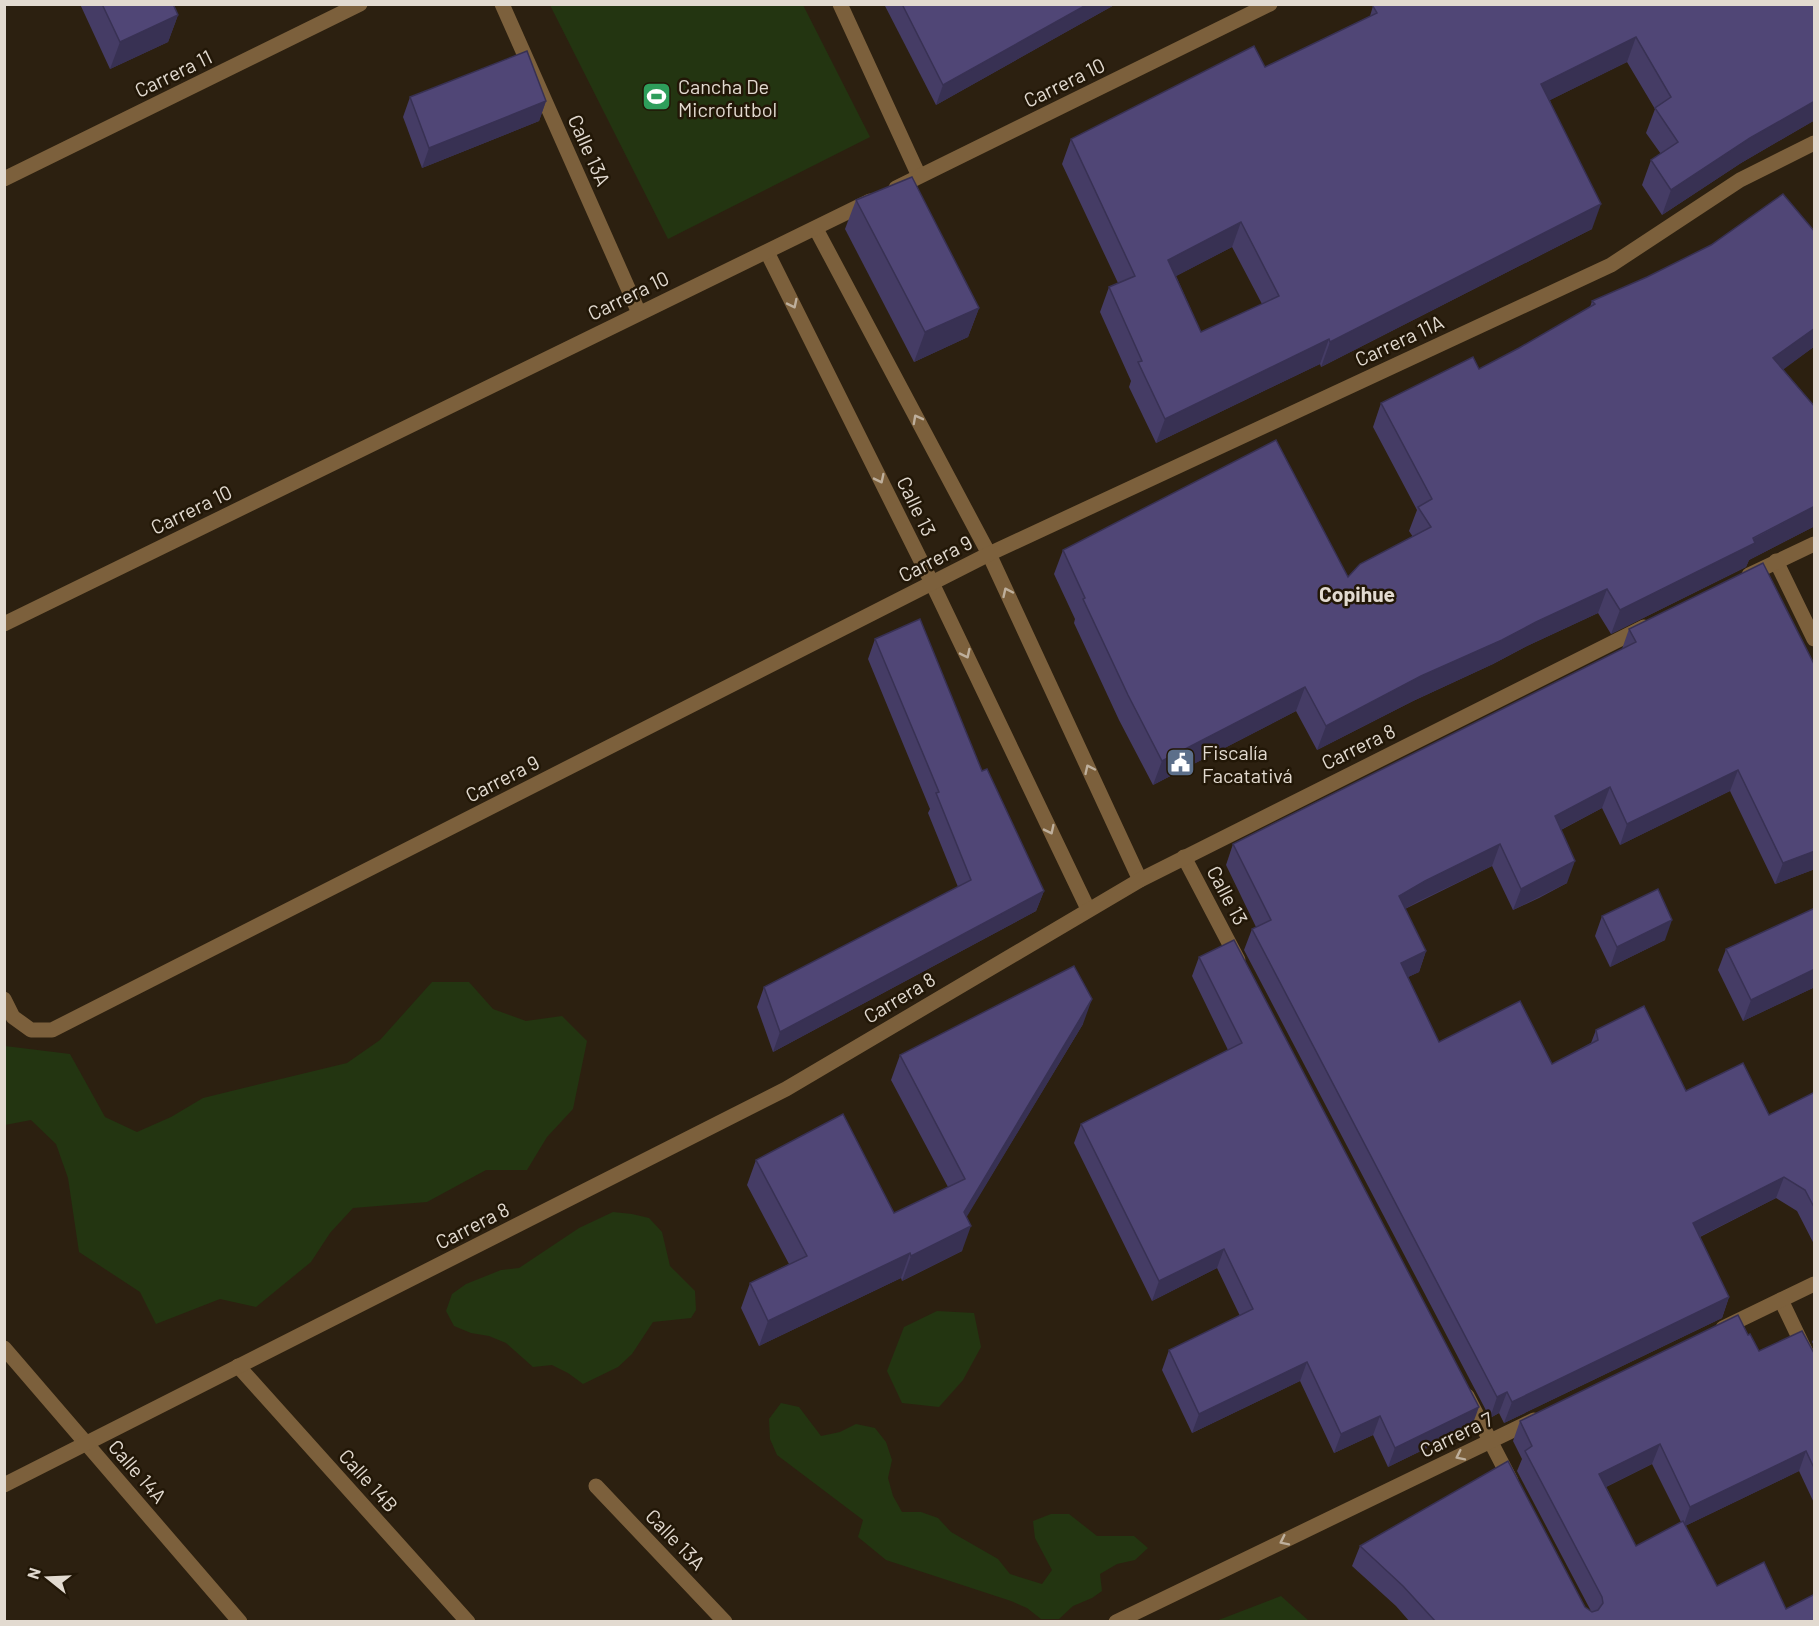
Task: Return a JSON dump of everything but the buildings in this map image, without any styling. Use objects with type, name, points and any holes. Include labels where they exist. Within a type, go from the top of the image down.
[{"type":"street","name":"Carrera 11","points":[[4,179],[360,4]]},
{"type":"street","name":"Calle 13A","points":[[502,4],[639,313]]},
{"type":"street","points":[[840,4],[919,176]]},
{"type":"street","name":"Carrera 10","points":[[4,624],[639,313],[816,229],[1270,4]]},
{"type":"street","name":"Carrera 11A","points":[[989,554],[1611,265],[1740,180],[1815,143]]},
{"type":"street","name":"Calle 13","points":[[816,229],[989,554],[1140,880]]},
{"type":"street","name":"Calle 13","points":[[767,252],[932,583],[1088,909]]},
{"type":"street","points":[[1734,582],[1815,544]]},
{"type":"street","name":"Carrera 9","points":[[4,999],[14,1017],[31,1030],[52,1030],[989,554]]},
{"type":"street","points":[[1776,561],[1815,639]]},
{"type":"street","name":"Carrera 8","points":[[4,1485],[786,1089],[1140,880],[1660,619]]},
{"type":"street","name":"Calle 13","points":[[1184,857],[1244,972]]},
{"type":"street","points":[[1706,1336],[1815,1284]]},
{"type":"street","points":[[1781,1300],[1815,1370]]},
{"type":"street","name":"Calle 14A","points":[[4,1348],[240,1622]]},
{"type":"street","name":"Calle 14B","points":[[238,1366],[468,1622]]},
{"type":"street","points":[[1458,1379],[1517,1491]]},
{"type":"street","name":"Carrera 7","points":[[1116,1622],[1544,1415]]},
{"type":"street","name":"Calle 13A","points":[[596,1486],[725,1622]]},
{"type":"green space","points":[[550,5],[803,5],[870,137],[668,239]]},
{"type":"green space","points":[[432,982],[469,982],[493,1009],[526,1021],[562,1016],[587,1041],[573,1109],[547,1137],[527,1170],[486,1170],[427,1202],[353,1208],[330,1233],[311,1262],[256,1307],[220,1299],[156,1324],[140,1292],[79,1252],[68,1178],[56,1144],[31,1120],[5,1125],[5,1046],[70,1054],[105,1117],[137,1132],[171,1117],[203,1098],[347,1063],[380,1040]]},
{"type":"green space","points":[[613,1212],[649,1218],[662,1232],[670,1266],[695,1291],[696,1310],[691,1318],[653,1322],[632,1354],[618,1367],[583,1384],[552,1365],[533,1367],[506,1343],[454,1326],[446,1311],[452,1294],[466,1284],[501,1270],[519,1268],[579,1228]]},
{"type":"green space","points":[[937,1311],[974,1313],[981,1347],[963,1380],[939,1407],[902,1403],[887,1371],[904,1327]]},
{"type":"green space","points":[[781,1403],[799,1407],[821,1436],[840,1432],[856,1424],[875,1428],[886,1442],[892,1460],[888,1478],[893,1496],[902,1512],[921,1512],[938,1518],[951,1532],[998,1559],[1010,1574],[1042,1584],[1052,1570],[1035,1538],[1033,1521],[1051,1514],[1069,1514],[1097,1536],[1134,1536],[1148,1548],[1135,1560],[1117,1564],[1100,1574],[1102,1591],[1073,1606],[1059,1619],[1041,1619],[1027,1608],[1011,1601],[886,1560],[858,1537],[863,1520],[777,1455],[770,1439],[769,1419]]},
{"type":"green space","points":[[1281,1596],[1309,1621],[1216,1621]]},
{"type":"place","name":"Cancha De Microfutbol","points":[[657,97]]},
{"type":"place","name":"Fiscalía Facatativá","points":[[1181,763]]},
{"type":"district","name":"Copihue","points":[[1357,593]]}]
